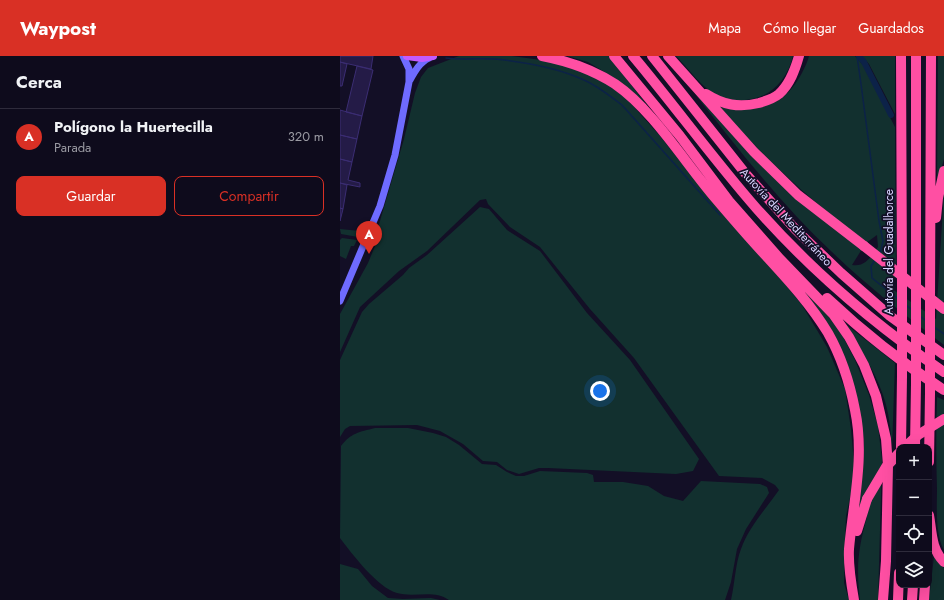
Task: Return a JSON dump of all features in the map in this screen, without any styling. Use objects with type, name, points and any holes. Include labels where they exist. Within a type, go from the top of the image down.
[{"type":"highway","points":[[542,56],[563,60],[594,72],[616,85],[633,99],[654,122],[715,198],[803,297],[828,333],[841,363],[849,387],[858,432],[858,474],[849,549],[850,577],[854,600]]},
{"type":"highway","name":"Autovía del Mediterráneo","points":[[633,56],[757,209],[803,258],[859,309],[944,372]]},
{"type":"highway","name":"Autovía del Mediterráneo","points":[[652,56],[745,173],[796,230],[841,273],[890,316],[944,355]]},
{"type":"highway","points":[[668,56],[705,93],[716,100],[732,106],[748,106],[768,101],[778,95],[788,88],[798,75],[806,56]]},
{"type":"highway","points":[[668,56],[754,152],[798,195],[944,309]]},
{"type":"highway","points":[[778,95],[794,72],[799,56]]},
{"type":"highway","name":"Autovía del Guadalhorce","points":[[901,444],[902,56]]},
{"type":"highway","points":[[915,444],[916,56]]},
{"type":"highway","points":[[929,444],[931,56]]},
{"type":"highway","points":[[615,58],[680,136],[729,201],[780,259],[833,314],[849,337],[864,365],[876,396],[886,439],[888,466],[886,561],[883,600]]},
{"type":"highway","points":[[930,268],[935,242],[938,198],[944,171]]},
{"type":"highway","points":[[763,238],[836,307],[875,340],[928,380],[944,390]]},
{"type":"highway","points":[[908,444],[918,435],[944,419]]},
{"type":"highway","points":[[850,577],[853,549],[858,526],[867,499],[886,467],[896,455]]},
{"type":"highway","points":[[929,516],[932,541],[938,556],[944,562]]},
{"type":"highway","points":[[898,588],[898,600]]},
{"type":"highway","points":[[912,600],[913,588]]},
{"type":"highway","points":[[924,600],[925,588]]},
{"type":"main road","points":[[340,301],[380,206],[395,155],[409,82],[409,69],[403,56]]},
{"type":"main road","points":[[407,56],[415,58],[431,57]]},
{"type":"main road","points":[[409,82],[415,71],[424,60],[431,57]]},
{"type":"green space","points":[[459,56],[512,56],[571,66],[595,76],[626,98],[660,136],[704,191],[802,305],[827,347],[845,389],[851,429],[855,475],[846,516],[844,583],[849,600],[731,600],[737,561],[744,541],[753,525],[779,490],[775,485],[762,478],[719,476],[634,358],[590,309],[540,247],[510,227],[488,204],[486,199],[480,200],[427,251],[399,271],[360,307],[340,352],[340,314],[368,263],[375,246],[375,238],[404,139],[415,93],[421,77],[428,68]]},
{"type":"green space","points":[[567,56],[609,56],[662,125],[616,79],[588,62]]},
{"type":"green space","points":[[676,56],[793,56],[787,73],[770,92],[754,99],[732,100],[725,99],[712,93]]},
{"type":"green space","points":[[809,56],[855,56],[863,65],[895,127],[896,277],[886,281],[892,289],[936,319],[944,191],[944,299],[942,311],[944,313],[944,345],[845,265],[813,234],[760,176],[695,94],[743,145],[862,249],[852,265],[864,263],[870,258],[878,247],[877,235],[866,243],[846,227],[770,161],[719,106],[759,105],[772,103],[778,100],[795,84],[804,69]]},
{"type":"green space","points":[[862,56],[895,56],[895,114],[869,64]]},
{"type":"green space","points":[[938,56],[944,56],[944,159],[937,183]]},
{"type":"green space","points":[[480,207],[489,209],[507,230],[540,251],[587,313],[630,360],[699,459],[693,471],[676,474],[539,468],[519,474],[507,470],[497,462],[483,461],[463,444],[440,431],[417,425],[350,426],[345,429],[340,437],[340,360],[362,312],[409,268],[427,255]]},
{"type":"green space","points":[[340,229],[360,231],[358,237],[341,234]]},
{"type":"green space","points":[[342,238],[357,240],[354,246],[351,246],[346,259],[340,256],[340,240]]},
{"type":"green space","points":[[793,279],[822,307],[842,335],[855,360],[869,395],[878,426],[882,460],[878,600],[860,600],[858,568],[867,517],[865,514],[857,512],[863,470],[864,440],[859,407],[853,383]]},
{"type":"green space","points":[[843,322],[895,363],[892,449],[888,415],[879,385],[865,357]]},
{"type":"green space","points":[[937,397],[944,400],[944,550],[939,536],[937,520]]},
{"type":"green space","points":[[375,428],[408,428],[446,437],[459,445],[482,464],[496,465],[516,476],[524,476],[540,471],[587,473],[593,475],[594,482],[623,482],[648,486],[664,496],[683,501],[701,481],[760,484],[767,487],[769,493],[746,529],[737,549],[731,582],[725,600],[449,600],[430,594],[410,595],[397,593],[382,585],[374,578],[340,538],[341,446],[348,438]]},
{"type":"green space","points":[[934,556],[944,568],[944,600],[929,600],[930,588],[932,588]]},
{"type":"green space","points":[[340,564],[358,569],[372,586],[388,598],[431,598],[440,600],[340,600]]},
{"type":"building","points":[[340,56],[373,56],[371,69],[340,62]]},
{"type":"building","points":[[340,62],[347,64],[342,86],[340,86]]},
{"type":"building","points":[[357,66],[373,70],[362,116],[346,112]]},
{"type":"building","points":[[340,110],[362,116],[357,139],[340,135]]},
{"type":"building","points":[[340,135],[357,139],[352,162],[340,159]]},
{"type":"building","points":[[340,159],[352,162],[348,180],[360,183],[360,187],[340,183]]},
{"type":"building","points":[[340,183],[347,185],[343,209],[340,208]]},
{"type":"building","points":[[340,208],[343,209],[340,221]]},
{"type":"waterway","points":[[857,56],[883,241],[880,254]]},
{"type":"waterway","points":[[859,56],[864,62],[891,115]]},
{"type":"waterway","points":[[446,58],[495,59],[529,64],[563,72],[594,85],[622,105],[720,215]]},
{"type":"waterway","points":[[875,260],[871,266],[872,278],[898,299]]},
{"type":"waterway","points":[[906,305],[912,310]]},
{"type":"waterway","points":[[920,316],[926,321]]},
{"type":"waterway","points":[[934,327],[944,334]]},
{"type":"place","name":"Polígono la Huertecilla","points":[[369,254]]}]
